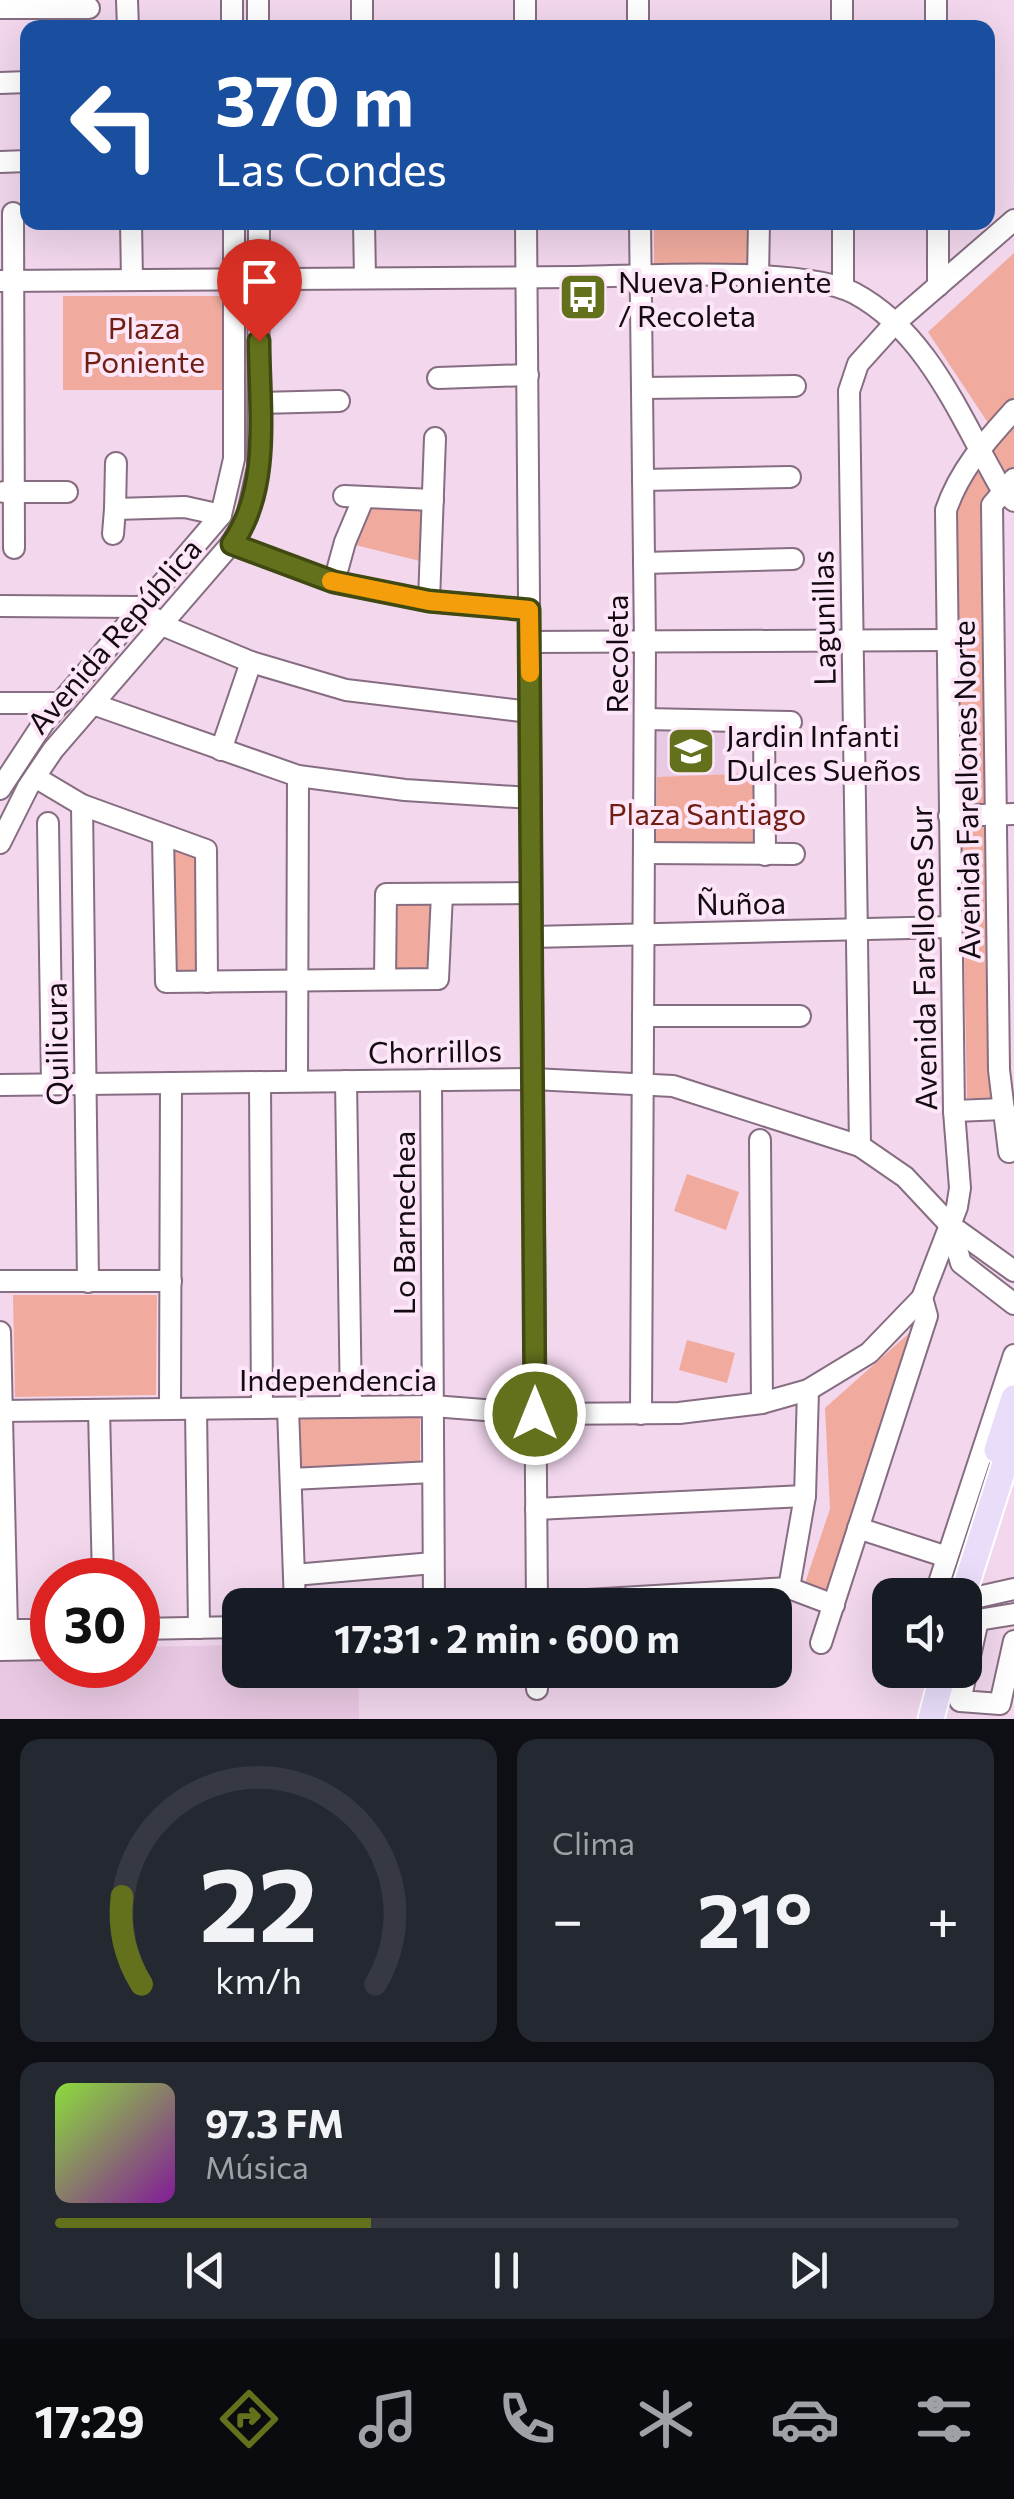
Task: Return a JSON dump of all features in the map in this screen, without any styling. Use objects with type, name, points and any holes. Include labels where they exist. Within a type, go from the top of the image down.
[{"type":"main road","points":[[985,1524],[989,1472],[1014,1398]]},
{"type":"main road","points":[[974,1578],[985,1524],[1014,1435]]},
{"type":"main road","points":[[934,1710],[948,1688]]},
{"type":"street","points":[[0,8],[89,8]]},
{"type":"street","points":[[13,213],[6,281],[7,492],[14,548]]},
{"type":"street","name":"Lagunillas","points":[[860,1146],[849,390],[858,364],[896,324],[1014,220]]},
{"type":"street","points":[[131,230],[132,280]]},
{"type":"street","name":"Avenida República","points":[[0,788],[61,703],[221,515],[234,459],[234,230]]},
{"type":"street","name":"Avenida República","points":[[0,842],[34,777],[232,544],[247,517],[256,485],[259,230]]},
{"type":"street","points":[[364,230],[365,278]]},
{"type":"street","points":[[526,230],[536,1588]]},
{"type":"street","name":"Recoleta","points":[[640,230],[645,643],[641,1414]]},
{"type":"street","points":[[758,277],[759,230]]},
{"type":"street","points":[[843,230],[843,288]]},
{"type":"street","points":[[938,230],[938,286]]},
{"type":"street","points":[[6,281],[641,276],[758,277],[843,288],[879,309],[932,366],[978,450],[1010,490]]},
{"type":"street","points":[[438,378],[528,375]]},
{"type":"street","points":[[642,388],[794,386]]},
{"type":"street","points":[[259,403],[340,401]]},
{"type":"street","name":"Avenida Farellones Sur","points":[[950,1225],[960,1188],[954,1111],[946,510],[956,481],[1014,410]]},
{"type":"street","points":[[429,601],[435,438]]},
{"type":"street","points":[[113,534],[116,463]]},
{"type":"street","points":[[644,480],[790,476]]},
{"type":"street","name":"Avenida Farellones Norte","points":[[1009,1152],[1004,1109],[1004,814],[992,505],[1010,490]]},
{"type":"street","points":[[7,492],[68,492]]},
{"type":"street","points":[[334,582],[354,497],[433,500]]},
{"type":"street","points":[[115,509],[185,507],[221,515]]},
{"type":"street","points":[[232,544],[334,582],[429,601],[529,610]]},
{"type":"street","points":[[644,563],[793,559]]},
{"type":"street","points":[[0,606],[141,608],[162,625],[251,662],[346,690],[530,712]]},
{"type":"street","points":[[530,642],[946,640]]},
{"type":"street","points":[[221,750],[251,662]]},
{"type":"street","points":[[0,703],[61,703]]},
{"type":"street","points":[[93,704],[298,776],[404,790],[531,798]]},
{"type":"street","points":[[645,719],[792,722]]},
{"type":"street","points":[[764,722],[765,855]]},
{"type":"street","points":[[297,1081],[298,776]]},
{"type":"street","points":[[34,777],[82,805],[206,850],[207,982]]},
{"type":"street","name":"Quilicura","points":[[82,805],[88,1282]]},
{"type":"street","points":[[949,816],[1004,814]]},
{"type":"street","points":[[48,823],[52,1084]]},
{"type":"street","points":[[163,836],[166,982],[438,978],[442,894]]},
{"type":"street","points":[[644,853],[794,854]]},
{"type":"street","points":[[385,979],[386,894],[531,893]]},
{"type":"street","name":"Ñuñoa","points":[[532,936],[951,927]]},
{"type":"street","points":[[643,1016],[800,1016]]},
{"type":"street","name":"Chorrillos","points":[[0,1084],[533,1079],[673,1086],[860,1146],[905,1177],[950,1225],[1014,1272]]},
{"type":"street","name":"Lo Barnechea","points":[[431,1080],[434,1588]]},
{"type":"street","points":[[346,1081],[351,1407]]},
{"type":"street","points":[[260,1082],[262,1408]]},
{"type":"street","points":[[170,1409],[171,1083]]},
{"type":"street","points":[[954,1111],[1004,1109]]},
{"type":"street","points":[[760,1140],[762,1403]]},
{"type":"street","name":"Chorrillos","points":[[950,1225],[962,1263],[1014,1304]]},
{"type":"street","name":"Independencia","points":[[1,1411],[433,1406],[535,1414],[641,1414],[762,1403],[808,1390],[869,1352],[922,1298],[950,1225]]},
{"type":"street","points":[[0,1281],[171,1282]]},
{"type":"street","points":[[821,1644],[927,1316],[922,1298]]},
{"type":"street","points":[[0,1332],[2,1637]]},
{"type":"street","points":[[940,1578],[1014,1355]]},
{"type":"street","points":[[789,1588],[805,1496],[808,1390]]},
{"type":"street","points":[[288,1408],[294,1588]]},
{"type":"street","points":[[196,1409],[199,1628]]},
{"type":"street","points":[[100,1410],[103,1558]]},
{"type":"street","points":[[291,1478],[433,1472]]},
{"type":"street","points":[[536,1509],[805,1496]]},
{"type":"street","points":[[858,1528],[947,1557]]},
{"type":"street","points":[[294,1575],[434,1563]]},
{"type":"street","points":[[982,1595],[1014,1588]]},
{"type":"street","points":[[792,1589],[834,1605]]},
{"type":"street","points":[[982,1604],[1005,1616]]},
{"type":"street","points":[[160,1628],[222,1627]]},
{"type":"street","points":[[2,1637],[30,1633]]},
{"type":"street","points":[[2,1637],[30,1644]]},
{"type":"street","points":[[959,1688],[960,1700],[1000,1704],[1014,1641]]},
{"type":"shaded area","name":"Jardin Infanti Dulces Sueños","points":[[656,727],[727,727],[725,774],[657,777]]},
{"type":"shaded area","points":[[222,1645],[222,1688],[358,1688],[359,1719],[0,1719],[0,1650],[30,1649],[30,1688],[160,1688],[160,1647]]},
{"type":"green space","points":[[654,230],[748,230],[749,270],[654,271]]},
{"type":"green space","points":[[1014,253],[1014,398],[990,426],[928,332]]},
{"type":"green space","name":"Plaza Poniente","points":[[63,296],[224,296],[224,390],[63,390]]},
{"type":"green space","points":[[1014,420],[1014,467],[1000,480],[988,504],[992,1099],[967,1098],[955,515],[960,485]]},
{"type":"green space","points":[[367,505],[426,507],[424,562],[355,545]]},
{"type":"green space","name":"Plaza Santiago","points":[[756,773],[759,847],[655,851],[657,777]]},
{"type":"green space","points":[[175,850],[202,853],[201,973],[175,975]]},
{"type":"green space","points":[[434,902],[432,972],[396,972],[398,904]]},
{"type":"green space","points":[[687,1174],[739,1192],[726,1230],[674,1211]]},
{"type":"green space","points":[[13,1295],[157,1295],[156,1395],[15,1397]]},
{"type":"green space","points":[[915,1328],[829,1594],[805,1583],[830,1509],[825,1408]]},
{"type":"green space","points":[[687,1340],[735,1353],[727,1383],[679,1370]]},
{"type":"green space","points":[[420,1416],[420,1462],[301,1468],[299,1417]]},
{"type":"slow traffic","points":[[331,581],[429,601],[529,610],[530,673]]},
{"type":"place","name":"Nueva Poniente / Recoleta","points":[[583,297]]},
{"type":"place","name":"Jardin Infanti Dulces Sueños","points":[[691,751]]},
{"type":"route","points":[[259,341],[256,485],[247,517],[232,544],[334,582],[429,601],[529,610],[535,1414]]}]
